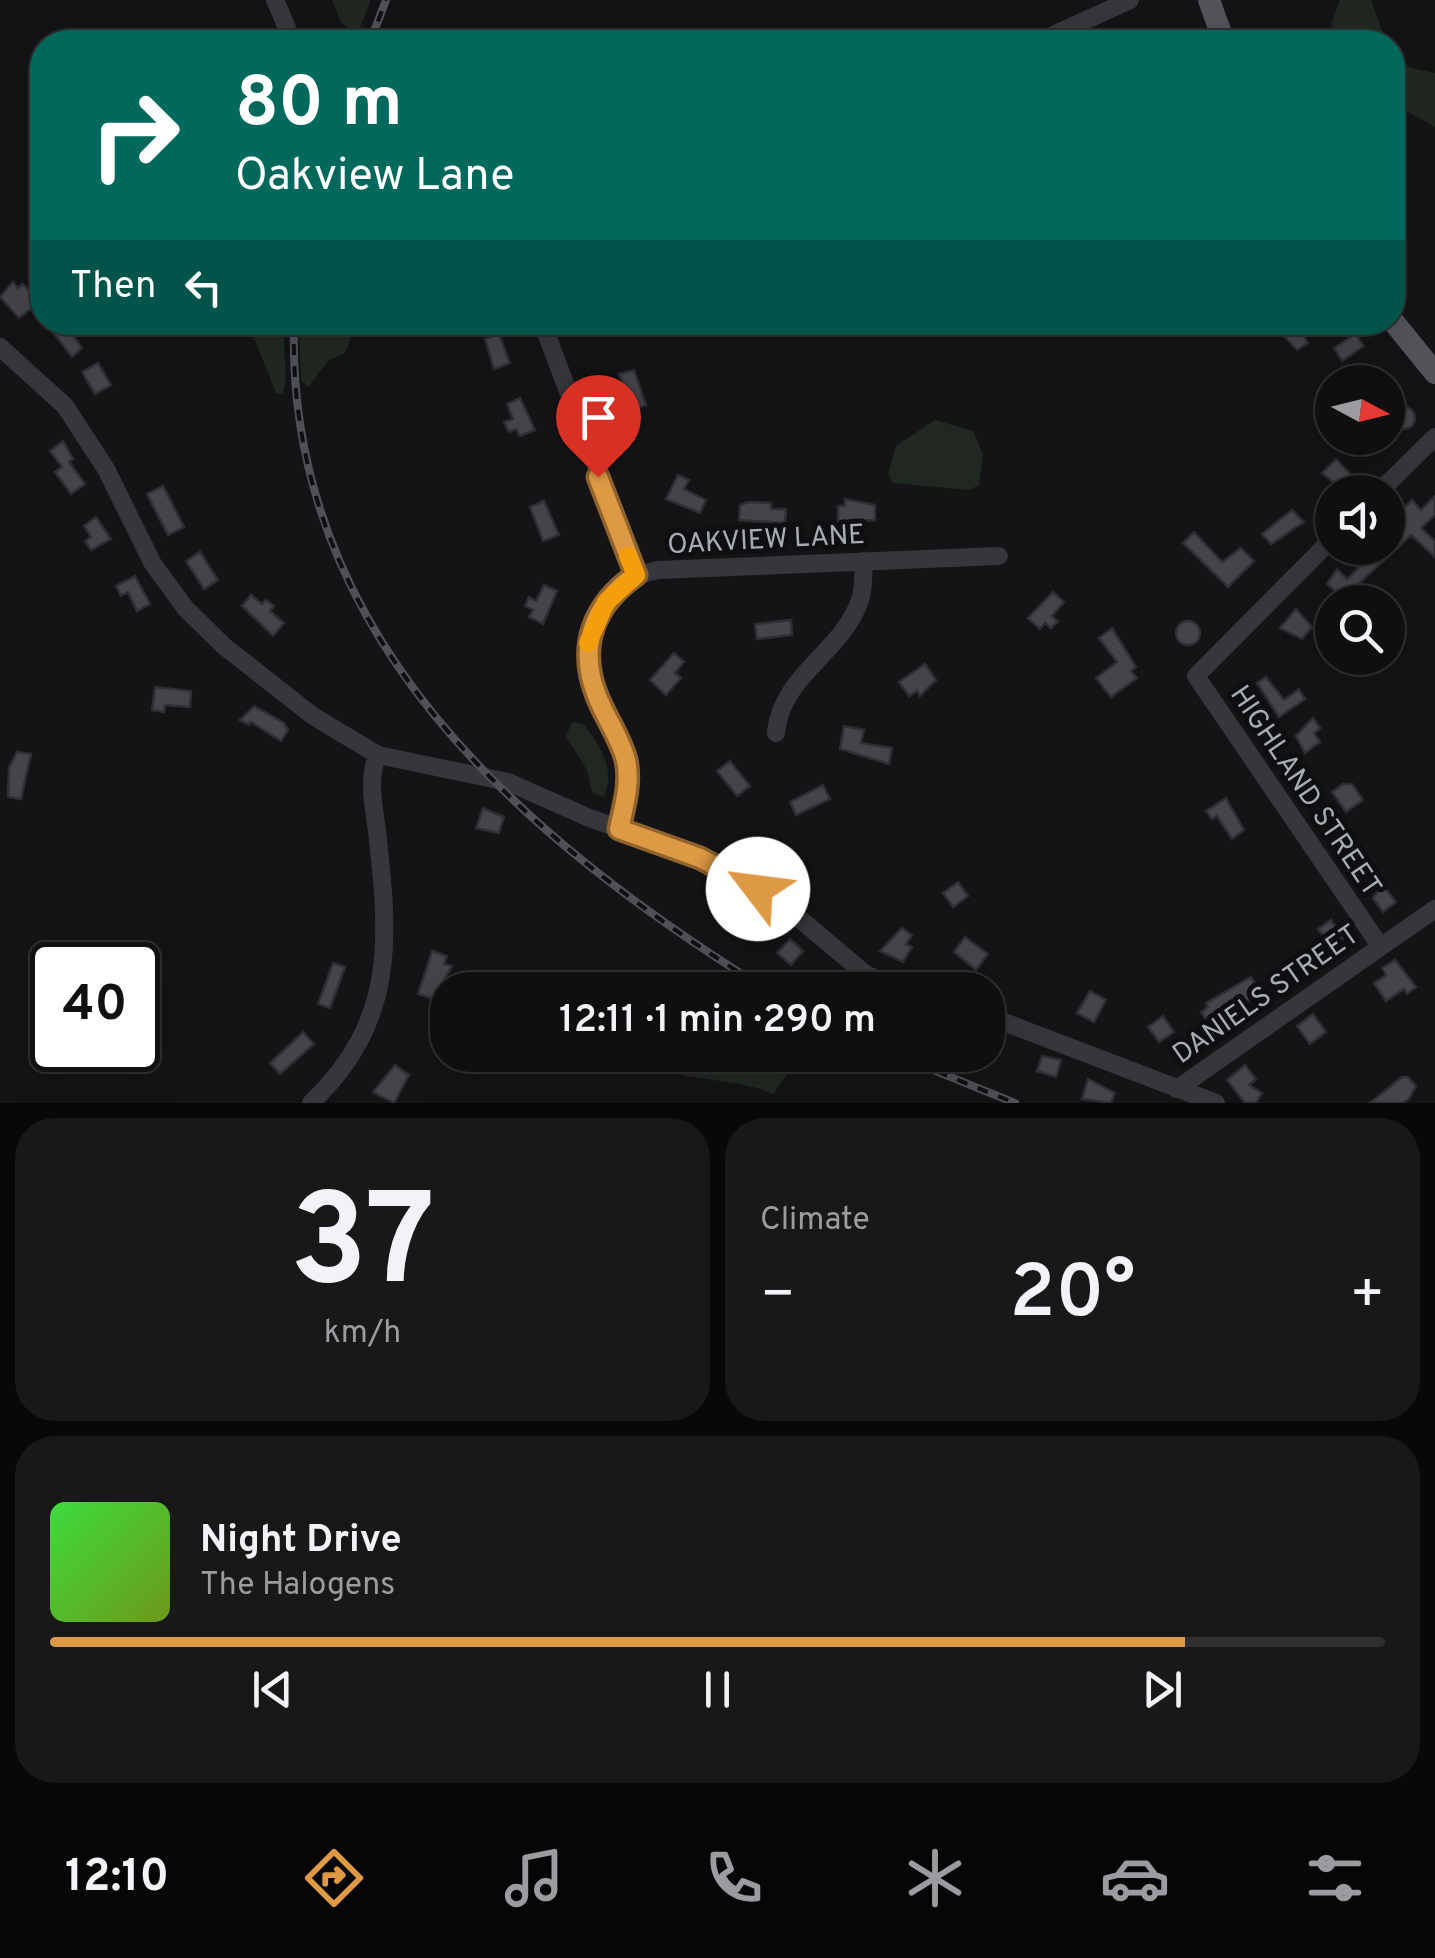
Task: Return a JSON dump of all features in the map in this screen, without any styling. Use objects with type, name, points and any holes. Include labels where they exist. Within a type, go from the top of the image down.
[{"type":"main road","points":[[1209,0],[1220,30]]},
{"type":"main road","points":[[1404,335],[1435,373]]},
{"type":"street","points":[[275,0],[286,28]]},
{"type":"street","points":[[1064,30],[1130,0]]},
{"type":"street","points":[[547,335],[636,575]]},
{"type":"street","points":[[0,347],[65,406],[106,470],[163,581],[194,618],[313,716],[378,755],[508,782],[730,873],[796,914],[863,972]]},
{"type":"street","points":[[1396,475],[1435,437]]},
{"type":"street","name":"OAKVIEW LANE","points":[[619,829],[628,790],[626,759],[596,695],[587,656],[595,619],[620,586],[636,575],[658,570],[999,556]]},
{"type":"street","name":"HIGHLAND STREET","points":[[1315,557],[1196,676],[1380,946]]},
{"type":"street","points":[[776,732],[780,705],[848,624],[859,603],[864,561]]},
{"type":"street","points":[[311,1103],[351,1056],[370,1020],[382,983],[387,926],[372,780],[378,755]]},
{"type":"street","name":"DANIELS STREET","points":[[1177,1089],[1435,909]]},
{"type":"street","points":[[1005,1023],[1216,1103]]},
{"type":"shaded area","points":[[332,0],[371,0],[359,30],[351,30],[341,22]]},
{"type":"shaded area","points":[[1340,0],[1371,0],[1382,30],[1333,30],[1331,24]]},
{"type":"shaded area","points":[[1405,63],[1411,68],[1435,73],[1435,127],[1405,110]]},
{"type":"shaded area","points":[[253,335],[284,335],[286,379],[283,394],[276,393]]},
{"type":"shaded area","points":[[299,335],[349,335],[345,353],[328,361],[308,387],[301,380]]},
{"type":"shaded area","points":[[935,420],[973,431],[983,455],[979,485],[969,490],[893,483],[888,474],[896,446]]},
{"type":"shaded area","points":[[572,722],[583,724],[605,759],[608,779],[603,797],[592,792],[587,770],[566,736]]},
{"type":"shaded area","points":[[670,1072],[788,1072],[773,1094]]},
{"type":"building","points":[[13,282],[18,288],[23,284],[30,291],[30,310],[19,318],[0,297]]},
{"type":"building","points":[[55,335],[73,335],[82,348],[72,357]]},
{"type":"building","points":[[499,335],[510,363],[494,369],[485,339]]},
{"type":"building","points":[[1283,335],[1303,335],[1308,343],[1297,350]]},
{"type":"building","points":[[1354,335],[1364,346],[1342,361],[1334,348]]},
{"type":"building","points":[[98,363],[111,385],[95,394],[82,372]]},
{"type":"building","points":[[634,370],[646,405],[632,410],[619,374]]},
{"type":"building","points":[[520,398],[535,430],[520,436],[516,429],[509,432],[504,422],[513,419],[507,404]]},
{"type":"building","points":[[1405,407],[1414,414],[1412,426],[1405,429]]},
{"type":"building","points":[[63,441],[73,459],[69,462],[85,484],[71,494],[55,472],[62,467],[50,451]]},
{"type":"building","points":[[1336,459],[1351,475],[1324,475],[1322,473]]},
{"type":"building","points":[[678,475],[689,480],[684,489],[706,500],[700,513],[666,499]]},
{"type":"building","points":[[163,486],[184,527],[168,535],[147,494]]},
{"type":"building","points":[[1435,496],[1435,515],[1421,528],[1435,541],[1435,557],[1411,535],[1405,541],[1405,507],[1412,500],[1421,510]]},
{"type":"building","points":[[845,499],[875,505],[875,520],[838,522],[838,506],[845,506]]},
{"type":"building","points":[[544,501],[559,535],[543,541],[530,507]]},
{"type":"building","points":[[771,503],[771,509],[786,509],[785,523],[739,520],[740,505]]},
{"type":"building","points":[[1292,510],[1304,522],[1271,544],[1262,534]]},
{"type":"building","points":[[96,517],[111,539],[91,550],[85,541],[91,537],[84,526]]},
{"type":"building","points":[[1194,532],[1222,562],[1241,548],[1254,561],[1228,587],[1183,543]]},
{"type":"building","points":[[200,552],[218,580],[204,589],[186,561]]},
{"type":"building","points":[[1361,565],[1379,565],[1357,585],[1327,584],[1337,569],[1347,579]]},
{"type":"building","points":[[135,576],[150,604],[137,611],[128,592],[121,596],[116,586]]},
{"type":"building","points":[[544,585],[557,591],[543,624],[529,617],[533,610],[525,606],[529,597],[536,601]]},
{"type":"building","points":[[1053,592],[1064,602],[1052,616],[1058,621],[1051,628],[1045,623],[1040,629],[1028,618]]},
{"type":"building","points":[[251,595],[262,604],[266,600],[274,606],[270,611],[284,623],[273,636],[242,606]]},
{"type":"building","points":[[1296,609],[1312,627],[1302,639],[1280,628]]},
{"type":"building","points":[[791,620],[792,635],[757,639],[755,624]]},
{"type":"building","points":[[1188,621],[1200,633],[1188,645],[1176,633]]},
{"type":"building","points":[[1112,628],[1136,667],[1131,671],[1137,678],[1111,697],[1096,678],[1117,662],[1099,638]]},
{"type":"building","points":[[674,653],[684,662],[675,673],[681,678],[666,695],[650,680]]},
{"type":"building","points":[[925,664],[936,680],[920,696],[917,691],[909,696],[899,682]]},
{"type":"building","points":[[1266,677],[1284,700],[1299,689],[1305,699],[1279,717],[1257,683]]},
{"type":"building","points":[[155,687],[191,691],[190,707],[165,705],[164,712],[152,710]]},
{"type":"building","points":[[254,706],[284,723],[288,730],[281,741],[251,722],[249,725],[240,720]]},
{"type":"building","points":[[1313,718],[1320,728],[1314,733],[1320,742],[1305,753],[1296,736]]},
{"type":"building","points":[[844,726],[864,730],[861,743],[892,748],[889,764],[840,749]]},
{"type":"building","points":[[17,752],[31,754],[21,799],[8,797],[9,768]]},
{"type":"building","points":[[730,761],[750,786],[737,796],[717,771]]},
{"type":"building","points":[[1343,784],[1352,784],[1363,800],[1346,812],[1332,792]]},
{"type":"building","points":[[823,785],[830,799],[796,815],[790,802]]},
{"type":"building","points":[[1226,798],[1244,830],[1232,839],[1217,816],[1212,819],[1206,811]]},
{"type":"building","points":[[483,808],[504,817],[499,833],[476,828]]},
{"type":"building","points":[[958,882],[968,896],[953,907],[943,893]]},
{"type":"building","points":[[1383,885],[1396,902],[1383,912],[1373,898]]},
{"type":"building","points":[[718,892],[725,898],[729,892],[738,899],[729,910],[724,906],[719,912],[709,904]]},
{"type":"building","points":[[1331,920],[1344,938],[1331,946],[1318,929]]},
{"type":"building","points":[[902,928],[912,935],[906,944],[912,947],[903,962],[880,951]]},
{"type":"building","points":[[965,937],[988,954],[976,970],[954,952]]},
{"type":"building","points":[[790,939],[803,951],[791,965],[777,953]]},
{"type":"building","points":[[432,951],[447,956],[444,964],[452,966],[449,972],[430,972],[430,998],[418,994]]},
{"type":"building","points":[[1395,960],[1416,987],[1407,994],[1404,989],[1386,1001],[1374,983],[1386,975],[1382,968]]},
{"type":"building","points":[[333,963],[345,967],[330,1008],[318,1004]]},
{"type":"building","points":[[1251,977],[1262,993],[1208,1022],[1201,1012],[1208,1007],[1206,1003]]},
{"type":"building","points":[[1090,991],[1106,1000],[1094,1022],[1077,1013]]},
{"type":"building","points":[[1313,1014],[1326,1032],[1310,1044],[1297,1026]]},
{"type":"building","points":[[1163,1016],[1174,1032],[1159,1042],[1148,1027]]},
{"type":"building","points":[[303,1032],[314,1044],[280,1074],[270,1063]]},
{"type":"building","points":[[1042,1056],[1061,1060],[1056,1077],[1037,1071]]},
{"type":"building","points":[[395,1065],[409,1075],[394,1103],[373,1092]]},
{"type":"building","points":[[1245,1065],[1256,1079],[1249,1085],[1262,1093],[1256,1103],[1245,1103],[1227,1080]]},
{"type":"building","points":[[1402,1077],[1408,1077],[1416,1086],[1409,1099],[1403,1103],[1370,1103]]},
{"type":"building","points":[[1088,1079],[1115,1093],[1111,1103],[1082,1099]]},
{"type":"railway","points":[[375,30],[386,0]]},
{"type":"railway","points":[[295,335],[302,435],[330,537],[375,631],[436,717],[508,795],[589,866],[739,972]]},
{"type":"railway","points":[[938,1072],[1015,1103]]},
{"type":"slow traffic","points":[[588,643],[595,619],[606,602],[636,575],[628,556]]},
{"type":"route","points":[[598,477],[636,575],[606,602],[588,639],[587,656],[596,695],[626,759],[628,790],[619,829],[700,858],[758,889]]}]
